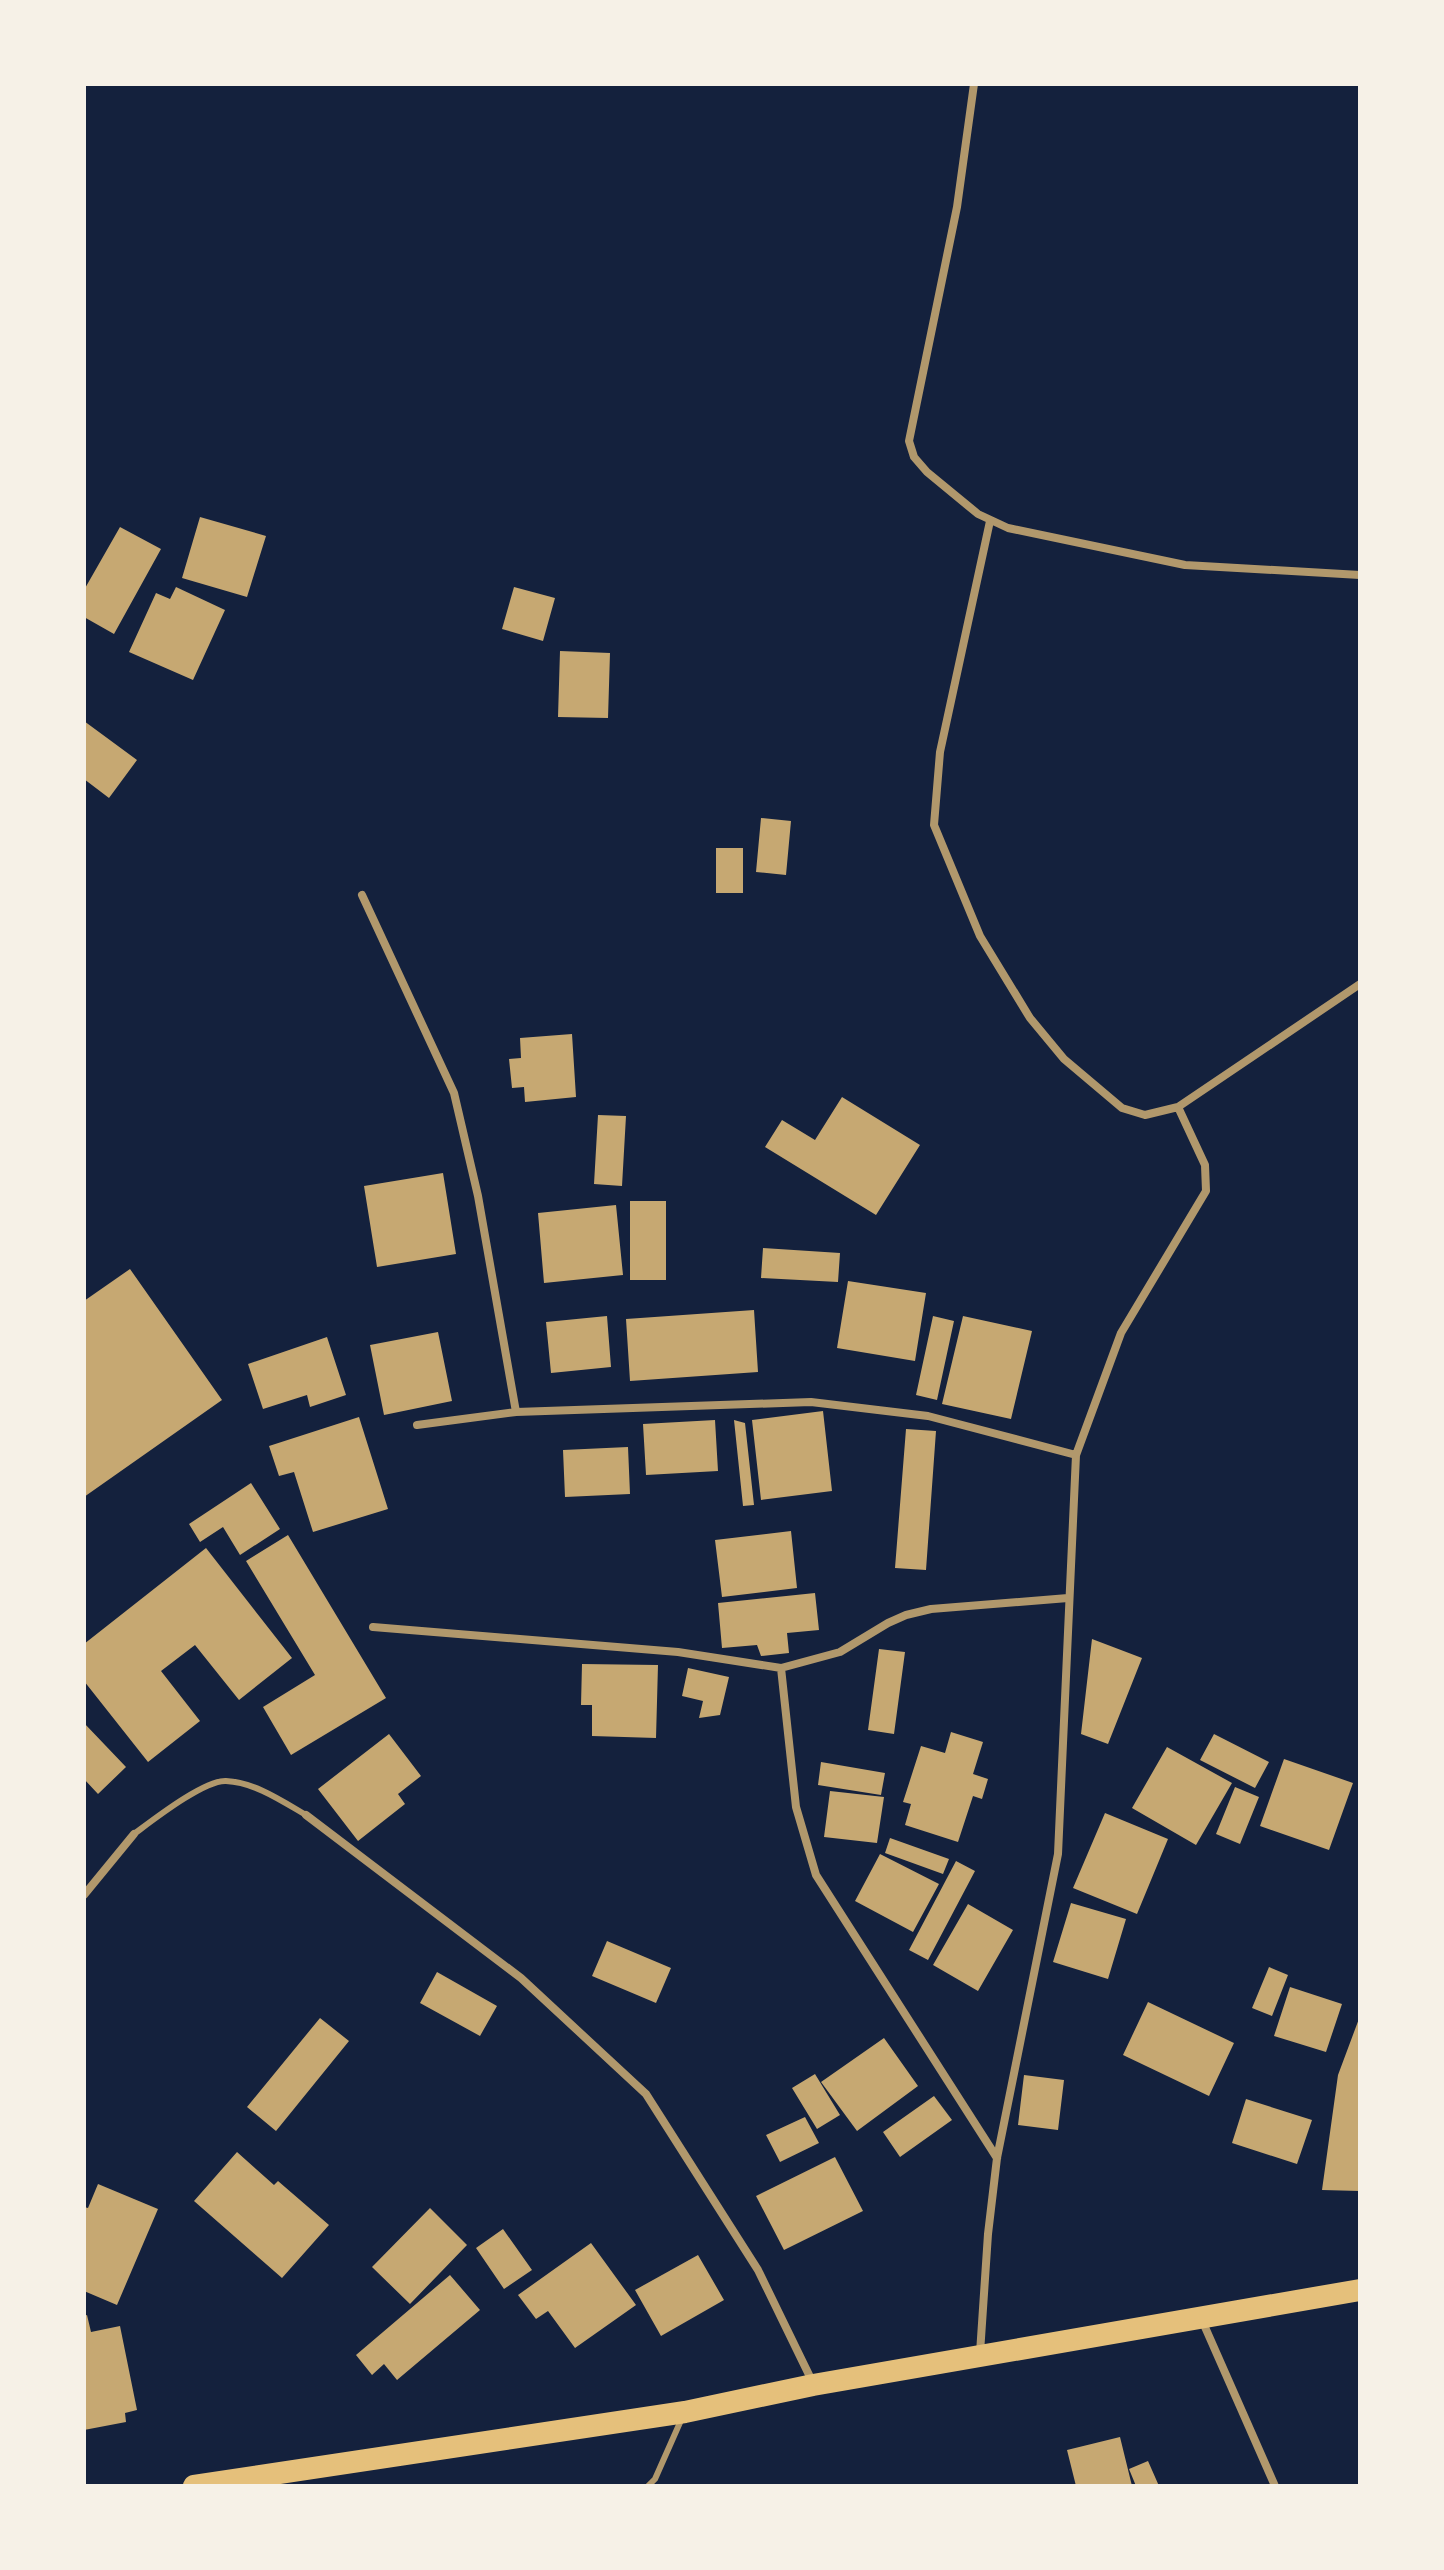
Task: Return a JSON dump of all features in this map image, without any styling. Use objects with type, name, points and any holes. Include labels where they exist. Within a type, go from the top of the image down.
[{"type":"highway","points":[[194,2486],[685,2412],[813,2385],[1360,2290]]},
{"type":"street","points":[[974,84],[957,207],[909,441],[914,457],[927,472],[990,521],[1008,528],[1185,565],[1360,575]]},
{"type":"street","points":[[990,521],[940,752],[934,825],[980,936],[1030,1018],[1064,1059],[1122,1108],[1145,1115],[1178,1107],[1360,984]]},
{"type":"street","points":[[362,895],[454,1093],[478,1196],[516,1412]]},
{"type":"street","points":[[980,2357],[997,2158],[1058,1854],[1076,1455],[1121,1333],[1206,1191],[1205,1165],[1178,1107]]},
{"type":"street","points":[[417,1425],[516,1412],[811,1402],[928,1416],[1076,1455]]},
{"type":"street","points":[[373,1627],[678,1652],[781,1668],[840,1652],[906,1615],[931,1609],[1068,1598]]},
{"type":"street","points":[[781,1668],[796,1807],[816,1875],[997,2158]]},
{"type":"street","points":[[306,1815],[521,1978],[646,2094],[758,2270],[813,2385]]},
{"type":"street","points":[[84,1895],[134,1834]]},
{"type":"street","points":[[1201,2318],[1275,2486]]},
{"type":"lane","points":[[134,1834],[183,1798],[224,1780],[264,1791],[306,1815]]},
{"type":"lane","points":[[648,2486],[655,2479],[685,2412]]},
{"type":"building","points":[[200,517],[266,536],[247,597],[182,578]]},
{"type":"building","points":[[120,527],[161,549],[114,634],[84,617],[84,590]]},
{"type":"building","points":[[176,587],[225,610],[193,680],[129,652],[156,593],[170,599]]},
{"type":"building","points":[[514,587],[555,598],[543,641],[502,629]]},
{"type":"building","points":[[560,651],[610,653],[608,718],[558,717]]},
{"type":"building","points":[[84,721],[137,760],[109,798],[84,779]]},
{"type":"building","points":[[761,818],[791,821],[786,875],[756,872]]},
{"type":"building","points":[[716,848],[743,848],[743,893],[716,893]]},
{"type":"building","points":[[572,1034],[576,1097],[525,1102],[524,1087],[512,1088],[509,1059],[521,1058],[520,1038]]},
{"type":"building","points":[[842,1097],[920,1145],[876,1215],[765,1147],[782,1120],[815,1140]]},
{"type":"building","points":[[598,1115],[626,1116],[622,1186],[594,1184]]},
{"type":"building","points":[[443,1173],[456,1254],[377,1267],[364,1186]]},
{"type":"building","points":[[630,1201],[666,1201],[666,1280],[630,1280]]},
{"type":"building","points":[[616,1205],[623,1275],[544,1283],[538,1213]]},
{"type":"building","points":[[763,1248],[840,1253],[838,1282],[761,1278]]},
{"type":"building","points":[[130,1269],[222,1400],[84,1497],[84,1301]]},
{"type":"building","points":[[848,1281],[926,1293],[915,1361],[837,1348]]},
{"type":"building","points":[[754,1310],[758,1372],[630,1381],[626,1319]]},
{"type":"building","points":[[607,1316],[611,1367],[551,1373],[546,1322]]},
{"type":"building","points":[[933,1316],[954,1321],[937,1400],[916,1395]]},
{"type":"building","points":[[963,1316],[1032,1331],[1011,1419],[942,1404]]},
{"type":"building","points":[[438,1332],[452,1401],[384,1415],[370,1345]]},
{"type":"building","points":[[327,1337],[346,1395],[310,1407],[307,1395],[263,1409],[248,1364]]},
{"type":"building","points":[[823,1411],[832,1491],[761,1500],[752,1420]]},
{"type":"building","points":[[359,1417],[388,1509],[313,1532],[294,1472],[279,1476],[269,1446]]},
{"type":"building","points":[[715,1420],[718,1471],[646,1475],[643,1424]]},
{"type":"building","points":[[734,1420],[745,1423],[754,1505],[743,1506]]},
{"type":"building","points":[[906,1429],[936,1431],[926,1570],[895,1568]]},
{"type":"building","points":[[628,1447],[630,1494],[565,1497],[563,1450]]},
{"type":"building","points":[[251,1483],[280,1529],[240,1555],[223,1527],[200,1542],[189,1524]]},
{"type":"building","points":[[791,1531],[797,1588],[722,1597],[715,1540]]},
{"type":"building","points":[[288,1535],[386,1698],[291,1755],[263,1707],[315,1675],[246,1561]]},
{"type":"building","points":[[206,1548],[292,1658],[239,1700],[195,1645],[161,1671],[200,1721],[148,1762],[84,1681],[84,1644]]},
{"type":"building","points":[[815,1593],[819,1630],[787,1633],[789,1653],[761,1656],[757,1645],[722,1648],[718,1603]]},
{"type":"building","points":[[1092,1639],[1142,1658],[1108,1744],[1081,1734]]},
{"type":"building","points":[[879,1649],[905,1652],[894,1734],[868,1730]]},
{"type":"building","points":[[582,1664],[658,1665],[656,1738],[592,1736],[592,1705],[581,1705]]},
{"type":"building","points":[[688,1668],[729,1677],[720,1715],[699,1718],[703,1701],[682,1696]]},
{"type":"building","points":[[84,1723],[126,1767],[98,1794],[84,1779]]},
{"type":"building","points":[[951,1732],[983,1742],[973,1774],[988,1779],[982,1799],[973,1796],[958,1842],[905,1825],[911,1804],[903,1802],[921,1746],[945,1753]]},
{"type":"building","points":[[389,1734],[421,1776],[398,1794],[405,1804],[358,1841],[318,1789]]},
{"type":"building","points":[[1214,1734],[1269,1762],[1255,1788],[1200,1760]]},
{"type":"building","points":[[1167,1747],[1232,1783],[1196,1845],[1132,1808]]},
{"type":"building","points":[[1284,1759],[1353,1783],[1329,1850],[1260,1826]]},
{"type":"building","points":[[821,1762],[885,1773],[881,1795],[818,1785]]},
{"type":"building","points":[[1235,1787],[1259,1797],[1240,1844],[1216,1834]]},
{"type":"building","points":[[830,1791],[884,1797],[877,1843],[824,1837]]},
{"type":"building","points":[[1105,1813],[1168,1839],[1137,1914],[1073,1888]]},
{"type":"building","points":[[890,1838],[949,1859],[943,1874],[885,1853]]},
{"type":"building","points":[[880,1854],[939,1884],[913,1932],[855,1901]]},
{"type":"building","points":[[956,1861],[975,1871],[928,1960],[909,1950]]},
{"type":"building","points":[[1071,1903],[1126,1919],[1108,1979],[1053,1962]]},
{"type":"building","points":[[968,1904],[1013,1930],[978,1991],[933,1965]]},
{"type":"building","points":[[607,1941],[671,1968],[656,2003],[592,1976]]},
{"type":"building","points":[[1269,1967],[1288,1975],[1272,2016],[1252,2008]]},
{"type":"building","points":[[437,1972],[497,2006],[480,2036],[420,2003]]},
{"type":"building","points":[[1290,1987],[1342,2004],[1326,2052],[1274,2036]]},
{"type":"building","points":[[1148,2002],[1234,2043],[1209,2096],[1123,2055]]},
{"type":"building","points":[[1360,2016],[1360,2191],[1322,2190],[1338,2075]]},
{"type":"building","points":[[320,2018],[349,2041],[276,2131],[247,2107]]},
{"type":"building","points":[[884,2038],[918,2086],[857,2131],[821,2082]]},
{"type":"building","points":[[815,2074],[840,2115],[817,2129],[792,2088]]},
{"type":"building","points":[[1024,2075],[1064,2080],[1058,2130],[1018,2125]]},
{"type":"building","points":[[934,2096],[952,2120],[900,2157],[883,2132]]},
{"type":"building","points":[[1246,2099],[1312,2120],[1297,2164],[1232,2143]]},
{"type":"building","points":[[805,2117],[819,2143],[780,2162],[766,2135]]},
{"type":"building","points":[[237,2152],[274,2185],[278,2181],[329,2225],[282,2278],[194,2201]]},
{"type":"building","points":[[835,2157],[863,2211],[784,2250],[756,2196]]},
{"type":"building","points":[[98,2184],[158,2209],[117,2305],[84,2291],[84,2207],[88,2208]]},
{"type":"building","points":[[430,2208],[467,2245],[410,2304],[372,2267]]},
{"type":"building","points":[[503,2229],[532,2270],[504,2289],[476,2248]]},
{"type":"building","points":[[591,2243],[636,2305],[575,2348],[548,2311],[536,2319],[518,2295]]},
{"type":"building","points":[[698,2255],[724,2300],[661,2336],[635,2290]]},
{"type":"building","points":[[450,2275],[480,2310],[397,2380],[384,2364],[372,2375],[356,2355]]},
{"type":"building","points":[[87,2315],[91,2332],[120,2326],[137,2410],[125,2413],[126,2422],[84,2430],[84,2316]]},
{"type":"building","points":[[1120,2437],[1132,2486],[1076,2486],[1067,2450]]},
{"type":"building","points":[[1148,2461],[1159,2486],[1136,2486],[1129,2469]]}]
